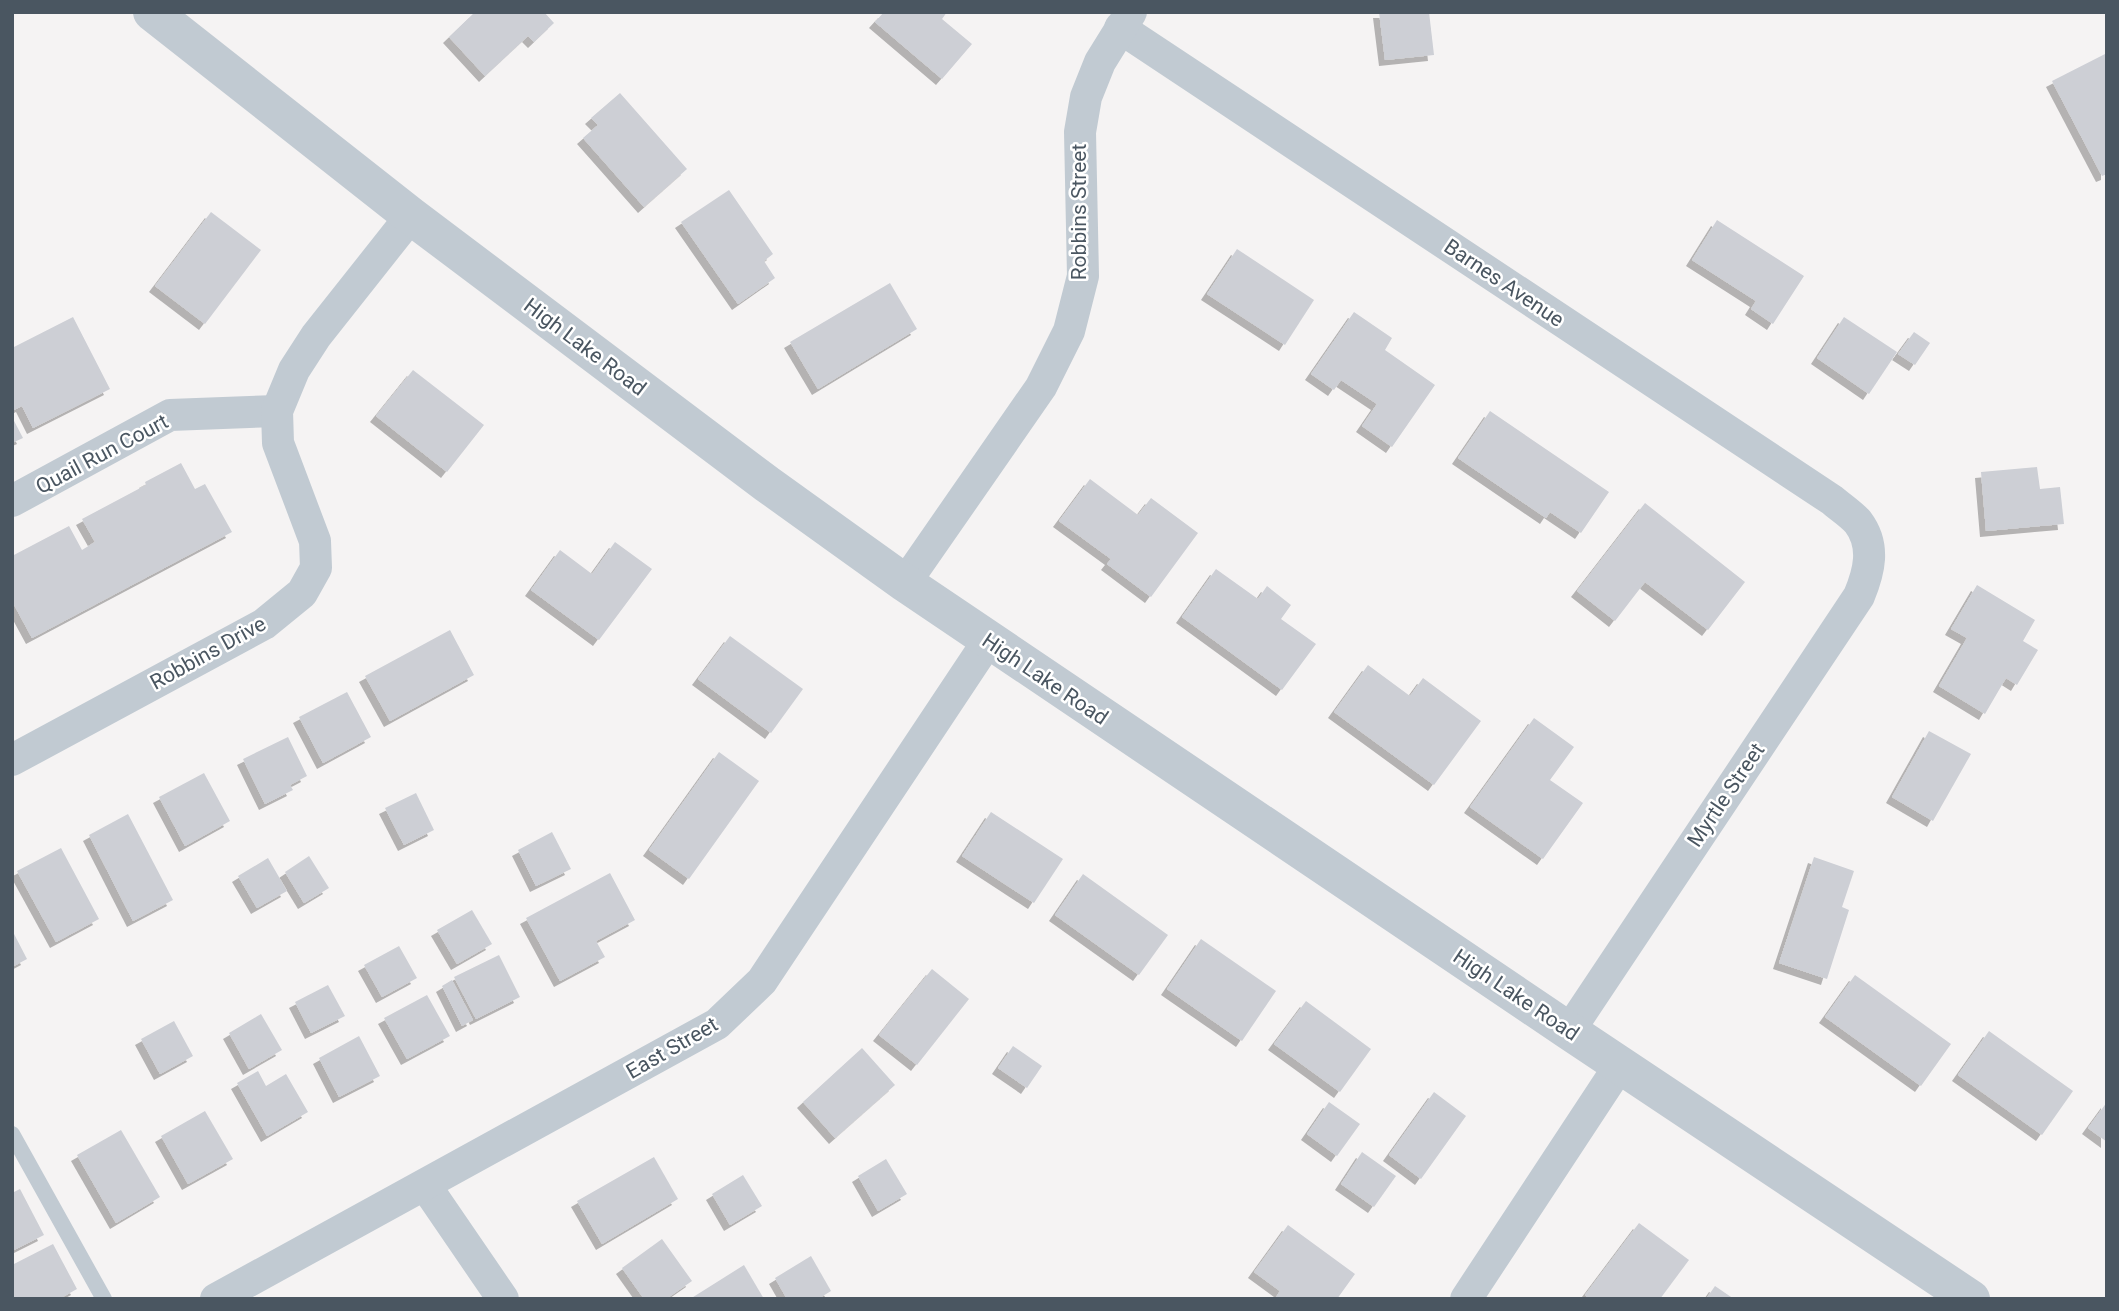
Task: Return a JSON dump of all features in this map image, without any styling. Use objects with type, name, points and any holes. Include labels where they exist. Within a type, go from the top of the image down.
[{"type":"street","name":"High Lake Road","points":[[152,12],[411,216],[767,484],[905,583],[1971,1299]]},
{"type":"street","name":"Barnes Avenue","points":[[1126,20],[1832,500],[1857,522],[1869,553]]},
{"type":"street","name":"Robbins Street","points":[[905,583],[1041,387],[1069,331],[1083,276],[1080,132],[1086,97],[1100,62],[1126,20]]},
{"type":"street","name":"Robbins Drive","points":[[12,760],[264,624],[302,593],[316,568],[315,541],[278,443],[277,411],[294,370],[316,336],[411,216]]},
{"type":"street","name":"Quail Run Court","points":[[12,501],[170,415],[277,411]]},
{"type":"street","name":"Myrtle Street","points":[[1569,1031],[1859,596],[1868,573],[1869,553]]},
{"type":"street","name":"East Street","points":[[216,1299],[717,1024],[762,981],[988,641]]},
{"type":"street","points":[[1466,1299],[1620,1065]]},
{"type":"street","points":[[425,1185],[503,1299]]},
{"type":"lane","points":[[12,1134],[104,1299]]},
{"type":"building","points":[[475,12],[544,12],[554,23],[534,42],[528,36],[485,76],[449,37]]},
{"type":"building","points":[[884,12],[947,12],[942,19],[972,44],[942,79],[875,22]]},
{"type":"building","points":[[1379,12],[1429,12],[1434,55],[1385,60]]},
{"type":"building","points":[[2107,53],[2107,174],[2102,176],[2052,81]]},
{"type":"building","points":[[620,93],[687,169],[644,207],[583,138],[598,125],[591,118]]},
{"type":"building","points":[[729,190],[773,254],[764,261],[775,278],[738,304],[681,222]]},
{"type":"building","points":[[211,212],[261,250],[205,324],[155,286]]},
{"type":"building","points":[[1717,220],[1804,276],[1773,324],[1751,309],[1756,301],[1692,260]]},
{"type":"building","points":[[1237,249],[1314,300],[1285,345],[1207,294]]},
{"type":"building","points":[[890,283],[917,329],[818,389],[790,342]]},
{"type":"building","points":[[1354,312],[1392,338],[1385,350],[1435,385],[1392,447],[1362,426],[1377,404],[1341,380],[1334,390],[1311,374]]},
{"type":"building","points":[[73,317],[110,389],[33,428],[22,406],[12,411],[12,348]]},
{"type":"building","points":[[1844,317],[1897,352],[1869,394],[1817,358]]},
{"type":"building","points":[[1914,332],[1930,343],[1915,365],[1898,354]]},
{"type":"building","points":[[413,370],[484,425],[447,472],[376,416]]},
{"type":"building","points":[[1490,411],[1609,492],[1581,533],[1550,512],[1546,518],[1458,458]]},
{"type":"building","points":[[12,417],[23,438],[12,443]]},
{"type":"building","points":[[181,463],[195,489],[205,484],[232,532],[32,638],[12,601],[12,556],[69,526],[82,550],[95,542],[82,519]]},
{"type":"building","points":[[2037,467],[2040,489],[2060,487],[2064,524],[1986,531],[1981,472]]},
{"type":"building","points":[[1090,479],[1138,515],[1151,498],[1198,533],[1151,597],[1107,564],[1111,559],[1059,521]]},
{"type":"building","points":[[1645,503],[1745,582],[1708,630],[1645,582],[1615,621],[1577,591]]},
{"type":"building","points":[[615,542],[652,569],[599,640],[531,590],[560,550],[592,574]]},
{"type":"building","points":[[1216,569],[1258,599],[1267,586],[1291,605],[1281,619],[1316,644],[1282,690],[1182,617]]},
{"type":"building","points":[[1977,585],[2035,620],[2023,641],[2038,650],[2017,685],[2006,678],[1985,714],[1939,686],[1967,638],[1951,629]]},
{"type":"building","points":[[450,630],[474,675],[390,721],[365,676]]},
{"type":"building","points":[[730,636],[803,689],[771,733],[698,679]]},
{"type":"building","points":[[1368,665],[1410,696],[1423,678],[1481,721],[1434,785],[1334,712]]},
{"type":"building","points":[[347,692],[371,737],[323,763],[299,717]]},
{"type":"building","points":[[1534,718],[1574,747],[1550,780],[1583,803],[1543,859],[1470,807]]},
{"type":"building","points":[[1929,731],[1971,754],[1933,821],[1892,797]]},
{"type":"building","points":[[288,737],[307,776],[290,785],[293,790],[265,804],[243,759]]},
{"type":"building","points":[[719,752],[759,781],[689,879],[649,850]]},
{"type":"building","points":[[204,773],[230,821],[185,846],[159,797]]},
{"type":"building","points":[[416,793],[434,830],[404,845],[385,808]]},
{"type":"building","points":[[991,812],[1063,859],[1034,903],[962,856]]},
{"type":"building","points":[[128,814],[173,900],[133,921],[89,835]]},
{"type":"building","points":[[552,832],[571,869],[536,886],[518,850]]},
{"type":"building","points":[[61,848],[99,919],[56,942],[17,871]]},
{"type":"building","points":[[309,856],[329,888],[304,903],[285,872]]},
{"type":"building","points":[[1814,857],[1854,871],[1842,907],[1849,910],[1827,979],[1779,963]]},
{"type":"building","points":[[268,858],[287,891],[257,908],[238,876]]},
{"type":"building","points":[[610,873],[635,920],[596,941],[605,957],[560,981],[526,918]]},
{"type":"building","points":[[1083,874],[1168,935],[1139,975],[1055,915]]},
{"type":"building","points":[[472,910],[492,944],[457,964],[437,930]]},
{"type":"building","points":[[12,930],[27,959],[12,967]]},
{"type":"building","points":[[1201,939],[1276,991],[1242,1041],[1167,989]]},
{"type":"building","points":[[399,946],[417,978],[382,997],[364,965]]},
{"type":"building","points":[[499,955],[520,997],[476,1019],[454,977]]},
{"type":"building","points":[[932,969],[969,999],[917,1065],[879,1035]]},
{"type":"building","points":[[1855,975],[1951,1044],[1921,1086],[1825,1017]]},
{"type":"building","points":[[452,980],[473,1020],[462,1026],[442,986]]},
{"type":"building","points":[[328,985],[345,1016],[311,1033],[295,1002]]},
{"type":"building","points":[[427,995],[450,1036],[407,1059],[384,1018]]},
{"type":"building","points":[[1306,1001],[1371,1049],[1340,1092],[1274,1044]]},
{"type":"building","points":[[261,1014],[282,1050],[249,1069],[229,1033]]},
{"type":"building","points":[[174,1021],[193,1056],[160,1074],[141,1039]]},
{"type":"building","points":[[1989,1031],[2073,1091],[2042,1135],[1958,1075]]},
{"type":"building","points":[[359,1036],[380,1076],[339,1097],[319,1058]]},
{"type":"building","points":[[1013,1046],[1042,1066],[1027,1088],[998,1068]]},
{"type":"building","points":[[862,1048],[895,1085],[835,1138],[803,1102]]},
{"type":"building","points":[[258,1071],[266,1086],[286,1074],[308,1112],[267,1136],[237,1083]]},
{"type":"building","points":[[1434,1092],[1466,1116],[1421,1179],[1389,1155]]},
{"type":"building","points":[[1329,1102],[1360,1124],[1337,1156],[1307,1134]]},
{"type":"building","points":[[2107,1102],[2107,1142],[2088,1128]]},
{"type":"building","points":[[205,1111],[233,1159],[188,1184],[161,1136]]},
{"type":"building","points":[[121,1130],[160,1197],[116,1223],[77,1155]]},
{"type":"building","points":[[1362,1152],[1396,1176],[1374,1207],[1341,1184]]},
{"type":"building","points":[[654,1157],[678,1199],[602,1244],[577,1201]]},
{"type":"building","points":[[886,1159],[907,1194],[878,1211],[858,1176]]},
{"type":"building","points":[[743,1175],[762,1206],[730,1225],[712,1194]]},
{"type":"building","points":[[20,1189],[44,1235],[12,1251],[12,1193]]},
{"type":"building","points":[[1639,1223],[1689,1260],[1660,1299],[1589,1299],[1585,1295]]},
{"type":"building","points":[[1288,1225],[1355,1274],[1337,1299],[1275,1299],[1280,1291],[1254,1272]]},
{"type":"building","points":[[662,1239],[692,1281],[666,1299],[644,1299],[622,1268]]},
{"type":"building","points":[[53,1244],[77,1289],[59,1299],[12,1299],[12,1265]]},
{"type":"building","points":[[811,1256],[831,1291],[818,1299],[787,1299],[775,1278]]},
{"type":"building","points":[[744,1265],[764,1299],[690,1299]]},
{"type":"building","points":[[1715,1286],[1734,1299],[1706,1299]]}]
